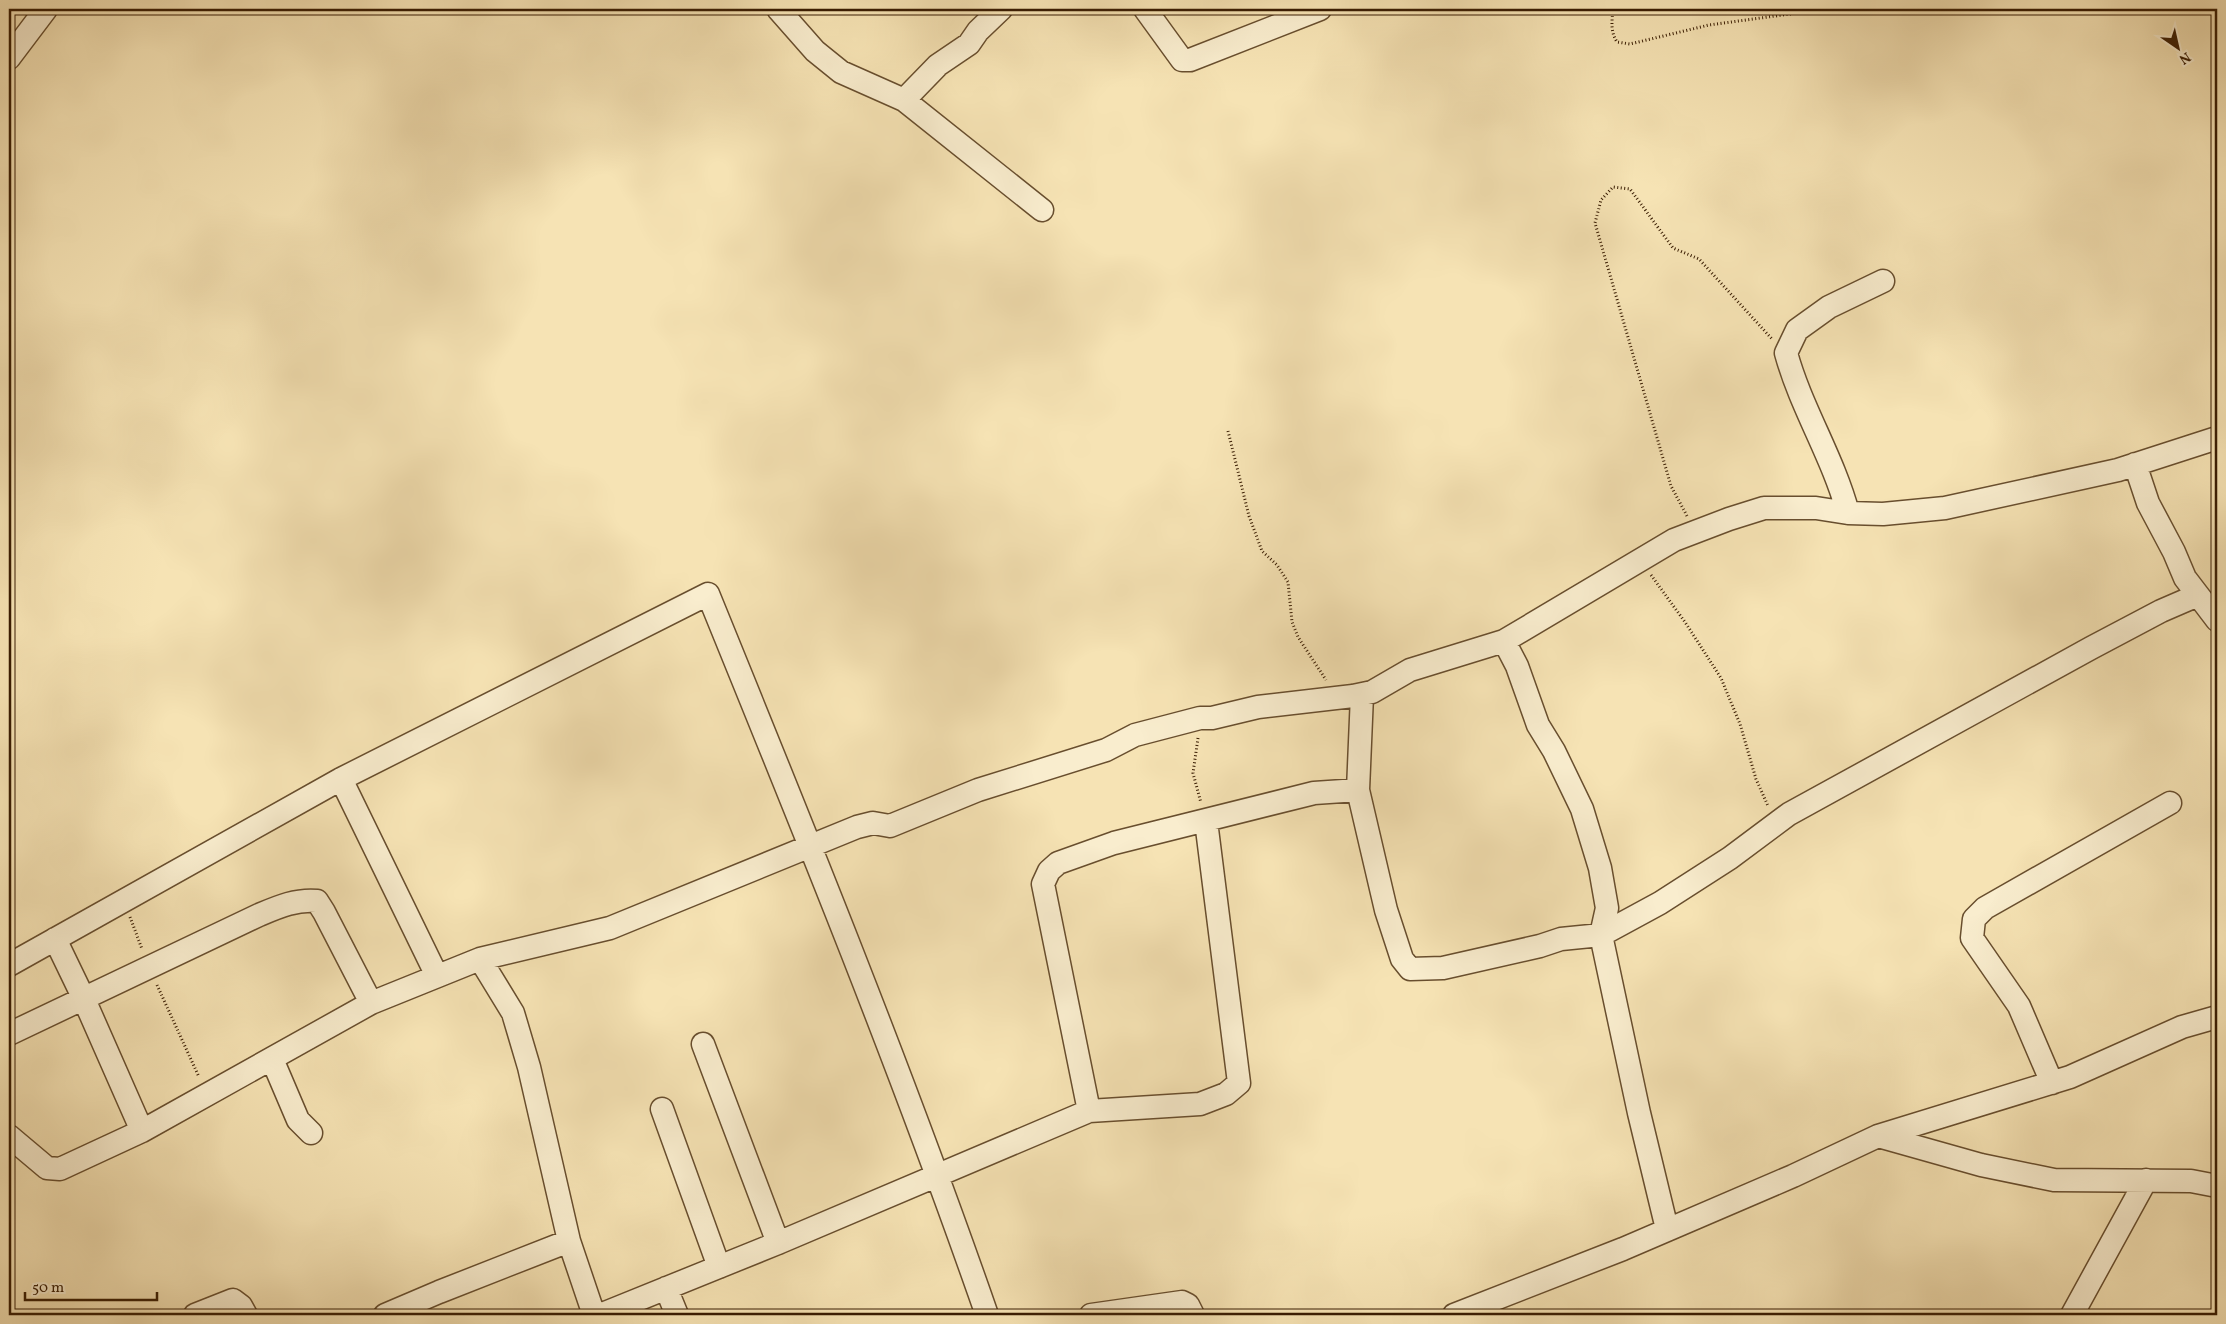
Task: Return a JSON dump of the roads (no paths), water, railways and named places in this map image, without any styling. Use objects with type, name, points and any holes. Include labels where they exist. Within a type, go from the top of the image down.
[{"type":"street","points":[[9,58],[46,9]]},
{"type":"street","points":[[778,9],[815,51],[841,72],[904,100],[1042,210]]},
{"type":"street","points":[[904,100],[938,65],[969,44],[978,30],[1001,9]]},
{"type":"street","points":[[1145,9],[1182,60],[1190,60],[1320,9]]},
{"type":"street","points":[[1848,513],[1837,478],[1792,375],[1786,353],[1797,330],[1828,307],[1883,281]]},
{"type":"street","points":[[9,1138],[47,1168],[60,1169],[142,1131],[372,1003],[480,959],[610,928],[857,827],[874,823],[890,826],[978,790],[1106,750],[1135,735],[1200,718],[1212,718],[1279,704],[1362,695],[1372,692],[1410,670],[1504,641],[1674,540],[1764,508],[1816,508],[1848,513],[1883,514],[1945,508],[2009,496],[2135,464],[2217,438]]},
{"type":"street","points":[[2135,464],[2148,503],[2174,552],[2185,578],[2217,620]]},
{"type":"street","points":[[9,965],[341,779],[708,594],[811,846],[938,1176],[986,1315]]},
{"type":"street","points":[[1362,695],[1358,790],[1386,910],[1402,959],[1410,969],[1443,968],[1540,946],[1561,939],[1601,935],[1660,903],[1730,858],[1789,814],[2091,648],[2161,611],[2198,595]]},
{"type":"street","points":[[1504,641],[1517,666],[1538,725],[1554,751],[1582,809],[1600,868],[1607,908],[1601,935],[1666,1229]]},
{"type":"street","points":[[341,779],[437,976]]},
{"type":"street","points":[[1088,1111],[1043,884],[1049,871],[1058,863],[1114,843],[1314,792],[1358,790]]},
{"type":"street","points":[[2052,1083],[2019,1006],[1972,938],[1974,918],[1985,908],[2170,803]]},
{"type":"street","points":[[600,1315],[778,1243],[1088,1111],[1200,1104],[1226,1094],[1239,1083],[1206,821]]},
{"type":"street","points":[[9,1034],[83,997],[273,909],[292,902],[306,900],[317,901],[372,1003]]},
{"type":"street","points":[[55,939],[83,997],[142,1131]]},
{"type":"street","points":[[480,959],[513,1013],[529,1067],[569,1242],[594,1315]]},
{"type":"street","points":[[1454,1315],[1623,1249],[1793,1176],[1878,1136],[2070,1077],[2182,1027],[2217,1017]]},
{"type":"street","points":[[703,1044],[778,1243]]},
{"type":"street","points":[[272,1059],[298,1120],[311,1133]]},
{"type":"street","points":[[662,1109],[719,1267]]},
{"type":"street","points":[[1878,1136],[1982,1165],[2054,1180],[2190,1181],[2217,1186]]},
{"type":"street","points":[[2072,1315],[2146,1180]]},
{"type":"street","points":[[385,1315],[438,1292],[569,1242]]},
{"type":"street","points":[[666,1288],[677,1315]]},
{"type":"street","points":[[195,1315],[233,1300],[241,1306],[246,1315]]},
{"type":"street","points":[[1091,1315],[1182,1302],[1188,1305],[1193,1315]]}]
